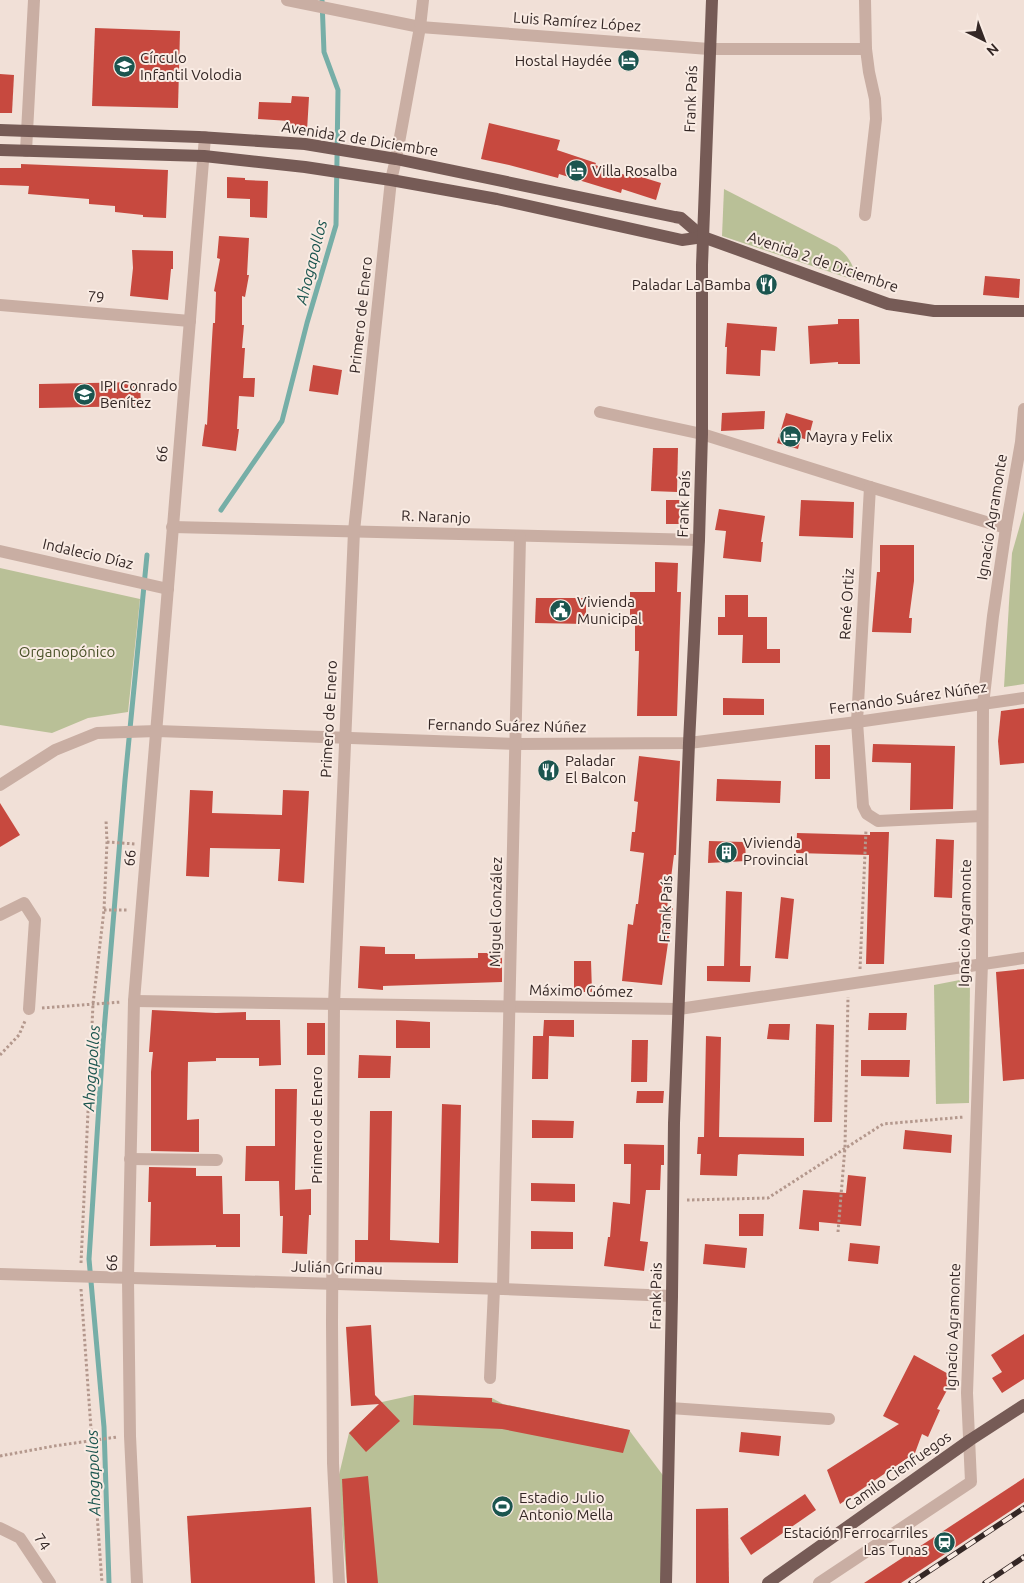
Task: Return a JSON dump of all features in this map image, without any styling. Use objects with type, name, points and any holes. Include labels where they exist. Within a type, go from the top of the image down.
[{"type":"main road","name":"Frank País","points":[[678,1009],[699,540],[702,434],[703,208],[712,0]]},
{"type":"main road","name":"Avenida 2 de Diciembre","points":[[0,130],[205,137],[305,144],[390,158],[682,218],[703,237],[888,304],[934,311],[1024,311]]},
{"type":"main road","name":"Avenida 2 de Diciembre","points":[[0,150],[204,156],[305,167],[497,199],[682,240],[703,237]]},
{"type":"main road","points":[[682,218],[694,215],[703,208]]},
{"type":"main road","points":[[682,240],[694,248],[702,265]]},
{"type":"main road","name":"Frank Pais","points":[[666,1583],[674,1123],[678,1009]]},
{"type":"main road","name":"Camilo Cienfuegos","points":[[768,1583],[970,1440],[1024,1405]]},
{"type":"street","points":[[26,151],[34,0]]},
{"type":"street","name":"Luis Ramírez López","points":[[288,0],[420,27],[709,49],[866,49]]},
{"type":"street","name":"Primero de Enero","points":[[339,1583],[333,1464],[334,1005],[354,531],[386,179],[420,27],[423,0]]},
{"type":"street","points":[[864,0],[866,49],[875,99],[876,119],[865,215]]},
{"type":"street","name":"66","points":[[137,1583],[130,1436],[128,1279],[130,1159],[129,1002],[157,731],[205,137]]},
{"type":"street","name":"79","points":[[0,305],[190,321]]},
{"type":"street","name":"Ignacio Agramonte","points":[[819,1583],[971,1482],[967,1393],[982,963],[983,705],[993,616],[1006,528],[1023,442],[1024,409]]},
{"type":"street","points":[[600,412],[702,434],[1006,528]]},
{"type":"street","name":"René Ortiz","points":[[867,814],[863,806],[857,722],[870,487]]},
{"type":"street","name":"R. Naranjo","points":[[172,527],[699,540]]},
{"type":"street","name":"Miguel González","points":[[490,1378],[499,1289],[510,1006],[520,537]]},
{"type":"street","name":"Indalecio Díaz","points":[[0,551],[168,589]]},
{"type":"street","name":"Fernando Suárez Núñez","points":[[0,785],[55,750],[97,733],[157,731],[516,744],[689,743],[857,722],[1024,698]]},
{"type":"street","points":[[867,814],[878,821],[982,816]]},
{"type":"street","points":[[0,915],[24,903],[35,920],[30,1009]]},
{"type":"street","name":"Máximo Gómez","points":[[129,1002],[678,1009],[1024,958]]},
{"type":"street","points":[[130,1159],[217,1160]]},
{"type":"street","name":"Julián Grimau","points":[[0,1274],[672,1296]]},
{"type":"street","points":[[670,1408],[828,1419]]},
{"type":"street","name":"74","points":[[0,1528],[20,1538],[50,1583]]},
{"type":"path","points":[[838,1232],[867,814]]},
{"type":"path","points":[[102,1583],[81,1276],[95,1004],[104,910],[106,820]]},
{"type":"path","points":[[107,842],[123,843]]},
{"type":"path","points":[[104,910],[117,910]]},
{"type":"path","points":[[0,1055],[19,1036],[30,1009],[129,1002]]},
{"type":"path","points":[[674,1201],[768,1198],[883,1124],[977,1116]]},
{"type":"path","points":[[0,1456],[104,1439]]},
{"type":"green space","points":[[724,189],[837,247],[850,262],[857,281],[722,236]]},
{"type":"green space","points":[[1024,511],[1024,684],[1004,687],[1012,553]]},
{"type":"green space","name":"Organopónico","points":[[0,568],[140,599],[128,712],[88,718],[52,733],[0,725]]},
{"type":"green space","points":[[970,978],[969,1103],[936,1104],[934,985]]},
{"type":"green space","name":"Estadio Julio Antonio Mella","points":[[414,1395],[492,1398],[503,1404],[629,1430],[665,1478],[663,1583],[347,1583],[338,1479],[349,1433],[382,1402]]},
{"type":"building","points":[[95,28],[180,31],[178,108],[92,106]]},
{"type":"building","points":[[0,74],[14,75],[12,113],[0,113]]},
{"type":"building","points":[[292,96],[309,97],[307,131],[290,130],[290,121],[258,119],[259,102],[291,103]]},
{"type":"building","points":[[489,123],[560,140],[557,150],[634,178],[635,175],[661,183],[656,200],[622,189],[621,193],[559,174],[558,178],[481,159]]},
{"type":"building","points":[[21,164],[168,170],[166,218],[143,217],[143,215],[115,212],[115,206],[89,204],[89,199],[28,194],[29,186],[0,185],[0,168],[21,168]]},
{"type":"building","points":[[227,177],[268,181],[267,218],[250,217],[250,199],[227,198]]},
{"type":"building","points":[[219,236],[249,238],[247,275],[249,275],[245,297],[242,296],[242,325],[244,325],[242,348],[245,348],[243,378],[255,378],[254,397],[239,396],[237,429],[239,429],[236,451],[202,446],[205,424],[207,425],[213,323],[215,323],[216,292],[214,291],[220,259],[217,258]]},
{"type":"building","points":[[132,250],[173,251],[173,269],[171,269],[168,300],[130,296],[133,268]]},
{"type":"building","points":[[985,276],[1020,279],[1019,298],[983,295]]},
{"type":"building","points":[[838,319],[859,319],[860,364],[838,364],[838,362],[810,364],[808,326],[838,324]]},
{"type":"building","points":[[727,323],[777,327],[775,351],[761,350],[760,376],[726,374],[727,347],[725,347]]},
{"type":"building","points":[[313,365],[342,370],[338,395],[309,391]]},
{"type":"building","points":[[140,382],[141,406],[39,408],[39,384]]},
{"type":"building","points":[[765,411],[764,429],[721,431],[722,413]]},
{"type":"building","points":[[786,413],[813,421],[808,440],[801,438],[798,449],[777,443]]},
{"type":"building","points":[[653,448],[678,448],[677,492],[651,491]]},
{"type":"building","points":[[666,500],[680,500],[680,524],[666,524]]},
{"type":"building","points":[[801,500],[854,502],[853,538],[799,536]]},
{"type":"building","points":[[719,509],[765,516],[761,542],[763,542],[761,562],[723,558],[726,531],[715,530]]},
{"type":"building","points":[[880,545],[914,545],[914,581],[909,618],[912,618],[911,633],[872,632],[877,572],[880,572]]},
{"type":"building","points":[[655,562],[678,563],[677,592],[681,592],[677,716],[637,716],[639,651],[635,651],[635,623],[630,623],[630,592],[655,592]]},
{"type":"building","points":[[725,595],[748,595],[748,617],[767,617],[767,649],[780,649],[780,663],[742,663],[743,635],[718,635],[718,617],[725,617]]},
{"type":"building","name":"Vivienda Municipal","points":[[536,598],[586,598],[586,624],[535,623]]},
{"type":"building","points":[[723,698],[764,699],[764,715],[723,715]]},
{"type":"building","points":[[1024,708],[1024,763],[1000,765],[998,741],[1001,711]]},
{"type":"building","points":[[873,744],[955,746],[953,809],[910,810],[911,763],[872,762]]},
{"type":"building","points":[[815,745],[830,745],[830,779],[815,779]]},
{"type":"building","points":[[639,756],[680,761],[676,855],[674,855],[667,908],[673,908],[662,985],[622,981],[628,924],[633,925],[636,904],[638,904],[644,853],[630,851],[632,832],[635,832],[638,802],[634,801]]},
{"type":"building","points":[[717,779],[781,781],[780,803],[716,801]]},
{"type":"building","points":[[190,790],[213,791],[212,813],[282,815],[283,790],[309,791],[304,883],[278,881],[280,849],[210,848],[209,877],[186,876]]},
{"type":"building","points":[[0,803],[20,835],[0,847]]},
{"type":"building","points":[[870,832],[889,832],[884,964],[866,964],[869,855],[796,853],[797,833],[870,835]]},
{"type":"building","points":[[936,839],[954,840],[952,898],[934,897]]},
{"type":"building","name":"Vivienda Provincial","points":[[709,841],[745,842],[746,861],[708,863]]},
{"type":"building","points":[[726,891],[742,892],[740,966],[751,966],[750,982],[707,981],[707,966],[724,966]]},
{"type":"building","points":[[781,897],[794,899],[788,959],[775,958]]},
{"type":"building","points":[[360,946],[385,947],[385,954],[415,954],[415,959],[478,958],[478,953],[502,953],[502,982],[383,986],[383,990],[358,988]]},
{"type":"building","points":[[574,961],[591,961],[592,992],[574,992]]},
{"type":"building","points":[[1024,969],[1024,1079],[1003,1081],[996,972]]},
{"type":"building","points":[[152,1010],[216,1013],[246,1012],[246,1020],[280,1020],[281,1065],[259,1066],[259,1058],[216,1058],[216,1061],[188,1062],[187,1120],[199,1119],[199,1152],[151,1151],[151,1072],[153,1052],[149,1052]]},
{"type":"building","points":[[869,1013],[907,1013],[906,1030],[868,1030]]},
{"type":"building","points":[[396,1020],[430,1022],[430,1048],[396,1048]]},
{"type":"building","points":[[544,1020],[574,1020],[574,1037],[549,1036],[548,1079],[532,1079],[533,1036],[543,1036]]},
{"type":"building","points":[[307,1023],[325,1023],[325,1055],[307,1055]]},
{"type":"building","points":[[769,1024],[790,1024],[789,1040],[767,1039]]},
{"type":"building","points":[[816,1024],[834,1025],[832,1122],[814,1122]]},
{"type":"building","points":[[706,1036],[721,1037],[719,1137],[804,1138],[804,1156],[740,1154],[738,1155],[737,1176],[700,1175],[701,1154],[697,1154],[698,1137],[704,1137]]},
{"type":"building","points":[[632,1040],[648,1040],[647,1082],[631,1082]]},
{"type":"building","points":[[359,1055],[391,1056],[390,1078],[358,1078]]},
{"type":"building","points":[[861,1060],[910,1060],[909,1077],[861,1076]]},
{"type":"building","points":[[275,1089],[297,1089],[295,1190],[311,1189],[311,1215],[309,1215],[307,1254],[282,1253],[283,1216],[280,1216],[279,1181],[245,1181],[246,1146],[275,1146]]},
{"type":"building","points":[[637,1091],[664,1091],[663,1103],[636,1103]]},
{"type":"building","points":[[442,1104],[461,1105],[458,1263],[355,1262],[355,1240],[368,1240],[370,1111],[392,1111],[390,1240],[439,1243]]},
{"type":"building","points":[[532,1120],[574,1121],[573,1138],[532,1138]]},
{"type":"building","points":[[905,1130],[952,1135],[951,1153],[903,1149]]},
{"type":"building","points":[[624,1144],[664,1145],[664,1165],[661,1165],[660,1190],[646,1190],[640,1241],[648,1242],[644,1271],[604,1266],[608,1237],[610,1237],[613,1202],[630,1204],[631,1164],[624,1164]]},
{"type":"building","points":[[149,1167],[196,1168],[196,1176],[222,1176],[223,1214],[240,1214],[240,1247],[216,1247],[216,1245],[150,1246],[151,1202],[148,1202]]},
{"type":"building","points":[[848,1175],[866,1177],[861,1226],[819,1222],[819,1231],[799,1229],[803,1190],[846,1193]]},
{"type":"building","points":[[531,1183],[575,1184],[575,1202],[531,1201]]},
{"type":"building","points":[[739,1214],[764,1214],[763,1236],[739,1236]]},
{"type":"building","points":[[531,1231],[573,1232],[573,1249],[531,1249]]},
{"type":"building","points":[[850,1243],[880,1246],[878,1264],[848,1261]]},
{"type":"building","points":[[705,1244],[747,1248],[745,1268],[703,1264]]},
{"type":"building","points":[[371,1325],[375,1395],[400,1421],[366,1452],[349,1433],[379,1404],[351,1406],[346,1327]]},
{"type":"building","points":[[1024,1334],[1024,1379],[1002,1393],[992,1378],[1002,1372],[991,1355]]},
{"type":"building","points":[[914,1355],[954,1377],[937,1409],[940,1410],[928,1437],[922,1434],[915,1453],[840,1504],[827,1470],[899,1424],[883,1416]]},
{"type":"building","points":[[414,1395],[492,1398],[492,1402],[630,1430],[623,1453],[502,1429],[413,1425]]},
{"type":"building","points":[[741,1432],[781,1436],[779,1456],[739,1452]]},
{"type":"building","points":[[368,1476],[378,1583],[347,1583],[342,1479]]},
{"type":"building","name":"Estación Ferrocarriles Las Tunas","points":[[1024,1478],[1024,1502],[901,1583],[864,1583]]},
{"type":"building","points":[[805,1494],[816,1510],[751,1555],[740,1538]]},
{"type":"building","points":[[311,1507],[315,1583],[191,1583],[187,1516]]},
{"type":"building","points":[[728,1508],[729,1583],[696,1583],[696,1509]]},
{"type":"waterway","name":"Ahogapollos","points":[[221,510],[282,421],[307,323],[336,225],[338,90],[324,52],[322,0]]},
{"type":"waterway","name":"Ahogapollos","points":[[109,1583],[104,1427],[89,1259],[103,1043],[125,780],[147,555]]},
{"type":"railway","points":[[911,1583],[1024,1508]]},
{"type":"railway","points":[[985,1583],[1024,1557]]},
{"type":"place","name":"Hostal Haydée","points":[[628,61]]},
{"type":"place","name":"Círculo Infantil Volodia","points":[[124,67]]},
{"type":"place","name":"Villa Rosalba","points":[[576,171]]},
{"type":"place","name":"Paladar La Bamba","points":[[767,285]]},
{"type":"place","name":"IPI Conrado Benítez","points":[[84,395]]},
{"type":"place","name":"Mayra y Felix","points":[[790,437]]},
{"type":"place","name":"Vivienda Municipal","points":[[561,611]]},
{"type":"place","name":"Paladar El Balcon","points":[[549,770]]},
{"type":"place","name":"Vivienda Provincial","points":[[727,852]]},
{"type":"place","name":"Estadio Julio Antonio Mella","points":[[503,1507]]},
{"type":"place","name":"Estación Ferrocarriles Las Tunas","points":[[944,1542]]}]
